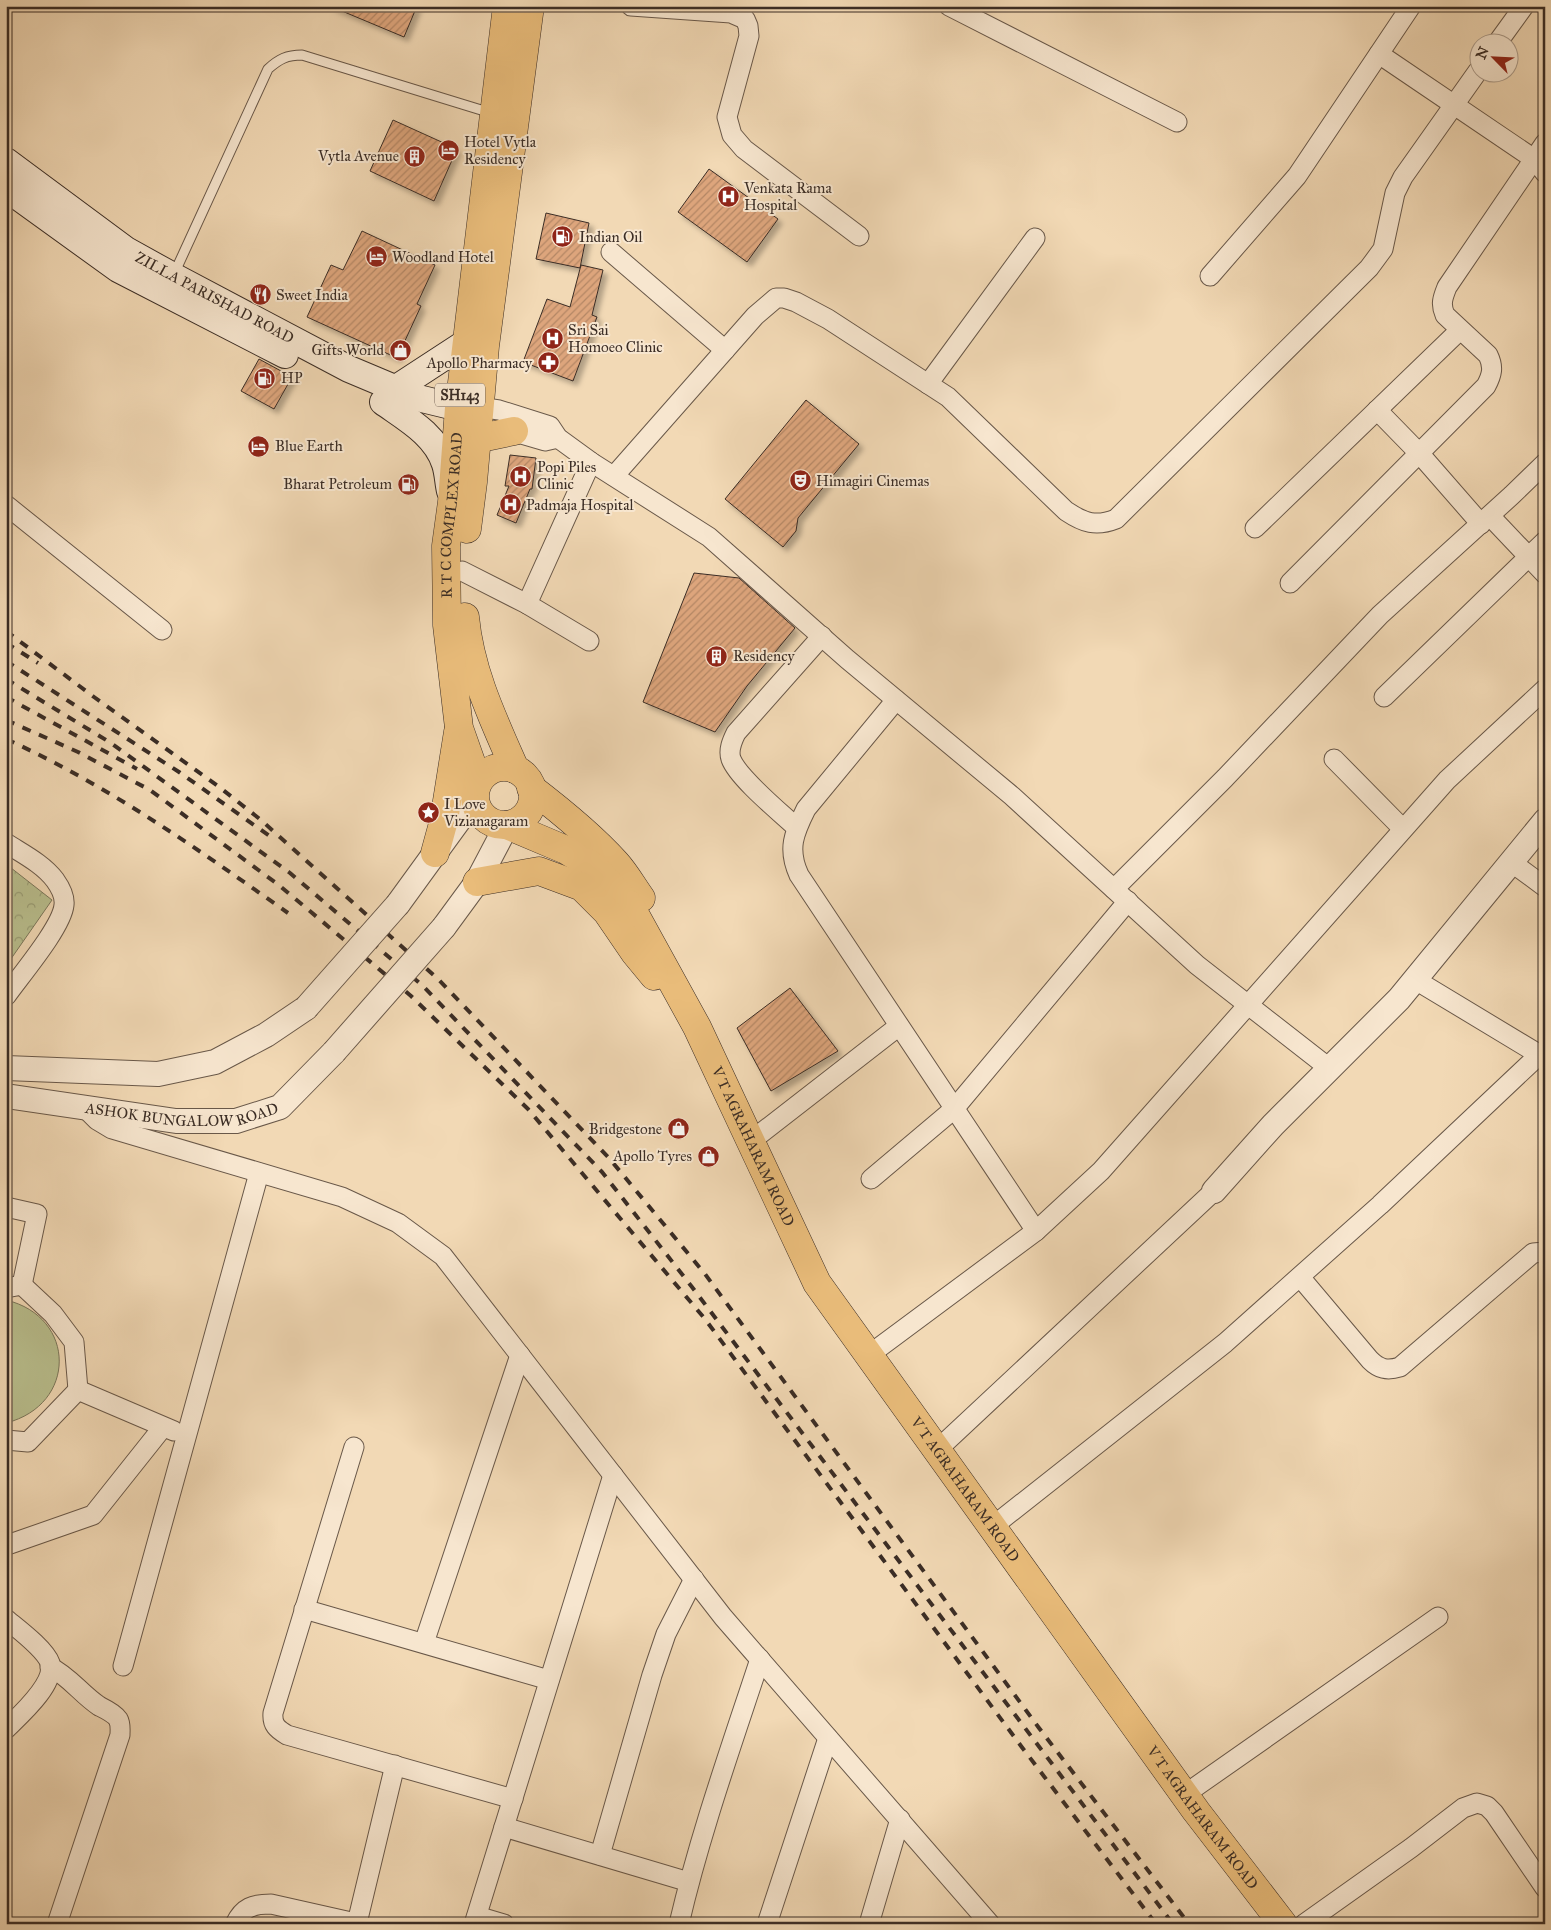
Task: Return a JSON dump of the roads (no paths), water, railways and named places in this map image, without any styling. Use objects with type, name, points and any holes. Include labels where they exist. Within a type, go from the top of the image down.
[{"type":"main road","name":"R T C COMPLEX ROAD","points":[[465,417],[467,342],[507,6]]},
{"type":"main road","name":"R T C COMPLEX ROAD","points":[[477,790],[459,728],[447,625],[446,546],[465,417],[485,346],[530,6]]},
{"type":"main road","name":"ZILLA PARISHAD ROAD","points":[[6,161],[126,250],[169,285]]},
{"type":"main road","name":"ZILLA PARISHAD ROAD","points":[[6,188],[118,269],[169,285],[389,396]]},
{"type":"main road","points":[[389,396],[467,342]]},
{"type":"main road","points":[[389,396],[422,416],[465,417],[514,431]]},
{"type":"main road","points":[[389,396],[435,444],[445,464],[452,502]]},
{"type":"main road","name":"SH143","points":[[465,417],[473,482],[462,570],[469,650],[485,700],[523,778]]},
{"type":"main road","points":[[435,853],[444,820],[459,728]]},
{"type":"main road","points":[[506,767],[523,778],[578,824],[617,864],[666,933],[697,1027],[632,909],[594,867],[566,850],[484,816],[478,808],[477,790],[490,770],[506,767]]},
{"type":"main road","points":[[499,823],[519,820],[526,814],[532,797],[523,778]]},
{"type":"main road","points":[[477,882],[539,871],[582,888],[607,912],[635,953],[697,1027]]},
{"type":"main road","name":"V T AGRAHARAM ROAD","points":[[697,1027],[817,1283],[1184,1795],[1283,1924]]},
{"type":"street","points":[[631,6],[732,10],[745,19],[748,26],[748,36],[727,117],[732,135],[744,149],[859,236]]},
{"type":"street","points":[[949,6],[1177,122]]},
{"type":"street","points":[[1210,276],[1297,176],[1411,6]]},
{"type":"street","points":[[1505,32],[1524,6]]},
{"type":"street","points":[[1379,54],[1455,104],[1539,166]]},
{"type":"street","points":[[614,476],[767,305],[776,298],[784,298],[796,302],[828,319],[948,397],[1066,511],[1076,518],[1090,523],[1104,524],[1116,519],[1369,268],[1383,249],[1395,193],[1403,177],[1470,82]]},
{"type":"street","points":[[1290,583],[1486,386],[1492,370],[1492,363],[1488,355],[1445,315],[1442,308],[1442,300],[1444,294],[1539,166],[1545,143]]},
{"type":"street","points":[[928,384],[1035,238]]},
{"type":"street","points":[[611,252],[725,350]]},
{"type":"street","points":[[1255,528],[1460,330]]},
{"type":"street","points":[[465,417],[499,410],[550,426],[558,438],[591,462],[709,537],[896,700],[1012,796],[1197,965],[1329,1068]]},
{"type":"street","points":[[1377,410],[1485,520],[1528,556],[1545,574]]},
{"type":"street","points":[[514,431],[545,441],[558,438]]},
{"type":"street","points":[[527,604],[591,462]]},
{"type":"street","points":[[871,1179],[954,1109],[1121,895],[1225,778],[1380,615],[1545,463]]},
{"type":"street","points":[[6,505],[162,630]]},
{"type":"street","points":[[1384,697],[1545,541]]},
{"type":"street","points":[[462,570],[527,604],[589,641]]},
{"type":"street","points":[[797,828],[738,773],[730,759],[730,750],[736,733],[822,636]]},
{"type":"street","points":[[869,1356],[1036,1231],[1101,1171],[1447,780],[1545,689]]},
{"type":"street","points":[[896,700],[806,809],[797,828],[792,845],[792,855],[799,875],[1036,1231]]},
{"type":"street","points":[[1334,759],[1403,829]]},
{"type":"street","name":"ASHOK BUNGALOW ROAD","points":[[6,1068],[158,1074],[215,1062],[266,1035],[306,1008],[398,904],[477,790]]},
{"type":"street","points":[[937,1450],[1214,1191],[1273,1125],[1399,999],[1545,821]]},
{"type":"street","name":"ASHOK BUNGALOW ROAD","points":[[6,1096],[176,1121],[236,1121],[280,1107],[334,1052],[444,927],[477,882],[499,823]]},
{"type":"street","points":[[6,843],[44,868],[56,881],[63,893],[65,904],[57,925],[6,996]]},
{"type":"street","points":[[1511,862],[1545,886]]},
{"type":"street","points":[[992,1527],[1225,1343],[1542,1057],[1414,979]]},
{"type":"street","points":[[751,1141],[899,1026]]},
{"type":"street","points":[[83,1106],[97,1120],[112,1129],[342,1197],[398,1223],[442,1256],[723,1617],[990,1924]]},
{"type":"street","points":[[123,1666],[259,1174]]},
{"type":"street","points":[[6,1207],[36,1214],[14,1287],[53,1314],[74,1342],[78,1390],[28,1442],[6,1440]]},
{"type":"street","points":[[1300,1277],[1370,1360],[1377,1367],[1392,1370],[1400,1367],[1533,1252],[1545,1252]]},
{"type":"street","points":[[424,1643],[520,1355]]},
{"type":"street","points":[[78,1390],[187,1436]]},
{"type":"street","points":[[6,1542],[10,1544],[93,1515],[163,1427]]},
{"type":"street","points":[[354,1447],[272,1713],[272,1721],[275,1727],[288,1735],[513,1799]]},
{"type":"street","points":[[504,1924],[475,1920],[613,1475]]},
{"type":"street","points":[[600,1855],[652,1675],[666,1634],[694,1580]]},
{"type":"street","points":[[304,1609],[550,1680]]},
{"type":"street","points":[[1184,1795],[1438,1617]]},
{"type":"street","points":[[6,1619],[43,1652],[50,1663],[48,1679],[41,1692],[6,1729]]},
{"type":"street","points":[[679,1924],[689,1882],[760,1659]]},
{"type":"street","points":[[50,1667],[63,1674],[90,1700],[118,1718],[120,1725],[120,1735],[57,1924]]},
{"type":"street","points":[[767,1924],[828,1738]]},
{"type":"street","points":[[235,1924],[240,1914],[249,1907],[259,1904],[271,1904],[358,1924],[395,1765]]},
{"type":"street","points":[[1304,1924],[1412,1848],[1463,1808],[1477,1803],[1487,1806],[1494,1814],[1545,1888]]},
{"type":"street","points":[[869,1924],[900,1820]]},
{"type":"street","points":[[504,1827],[689,1882]]},
{"type":"lane","points":[[169,285],[268,70],[278,59],[289,55],[302,55],[493,114]]},
{"type":"railway","points":[[6,631],[218,786],[261,820],[438,979],[609,1158],[705,1274],[1039,1728],[1189,1924]]},
{"type":"railway","points":[[6,643],[38,663]]},
{"type":"railway","points":[[6,661],[179,772],[271,837]]},
{"type":"railway","points":[[6,679],[111,743],[290,873],[423,986],[602,1172],[692,1287],[1173,1924]]},
{"type":"railway","points":[[6,697],[137,769]]},
{"type":"railway","points":[[6,720],[78,752],[150,790],[280,886],[411,996],[528,1109],[705,1319],[1021,1746],[1156,1924]]},
{"type":"railway","points":[[6,739],[81,777],[151,819],[288,913]]},
{"type":"place","name":"Hotel Vytla Residency","points":[[448,151]]},
{"type":"place","name":"Vytla Avenue","points":[[415,156]]},
{"type":"place","name":"Venkata Rama Hospital","points":[[728,197]]},
{"type":"place","name":"Indian Oil","points":[[563,237]]},
{"type":"place","name":"Woodland Hotel","points":[[376,257]]},
{"type":"place","name":"Sweet India","points":[[260,295]]},
{"type":"place","name":"Sri Sai Homoeo Clinic","points":[[552,339]]},
{"type":"place","name":"Gifts World","points":[[400,350]]},
{"type":"place","name":"Apollo Pharmacy","points":[[548,363]]},
{"type":"place","name":"HP","points":[[265,378]]},
{"type":"place","name":"Blue Earth","points":[[259,446]]},
{"type":"place","name":"Popi Piles Clinic","points":[[521,476]]},
{"type":"place","name":"Himagiri Cinemas","points":[[800,481]]},
{"type":"place","name":"Bharat Petroleum","points":[[408,484]]},
{"type":"place","name":"Padmaja Hospital","points":[[510,505]]},
{"type":"place","name":"Residency","points":[[717,656]]},
{"type":"place","name":"I Love Vizianagaram","points":[[428,813]]},
{"type":"place","name":"Bridgestone","points":[[678,1129]]},
{"type":"place","name":"Apollo Tyres","points":[[708,1156]]}]
